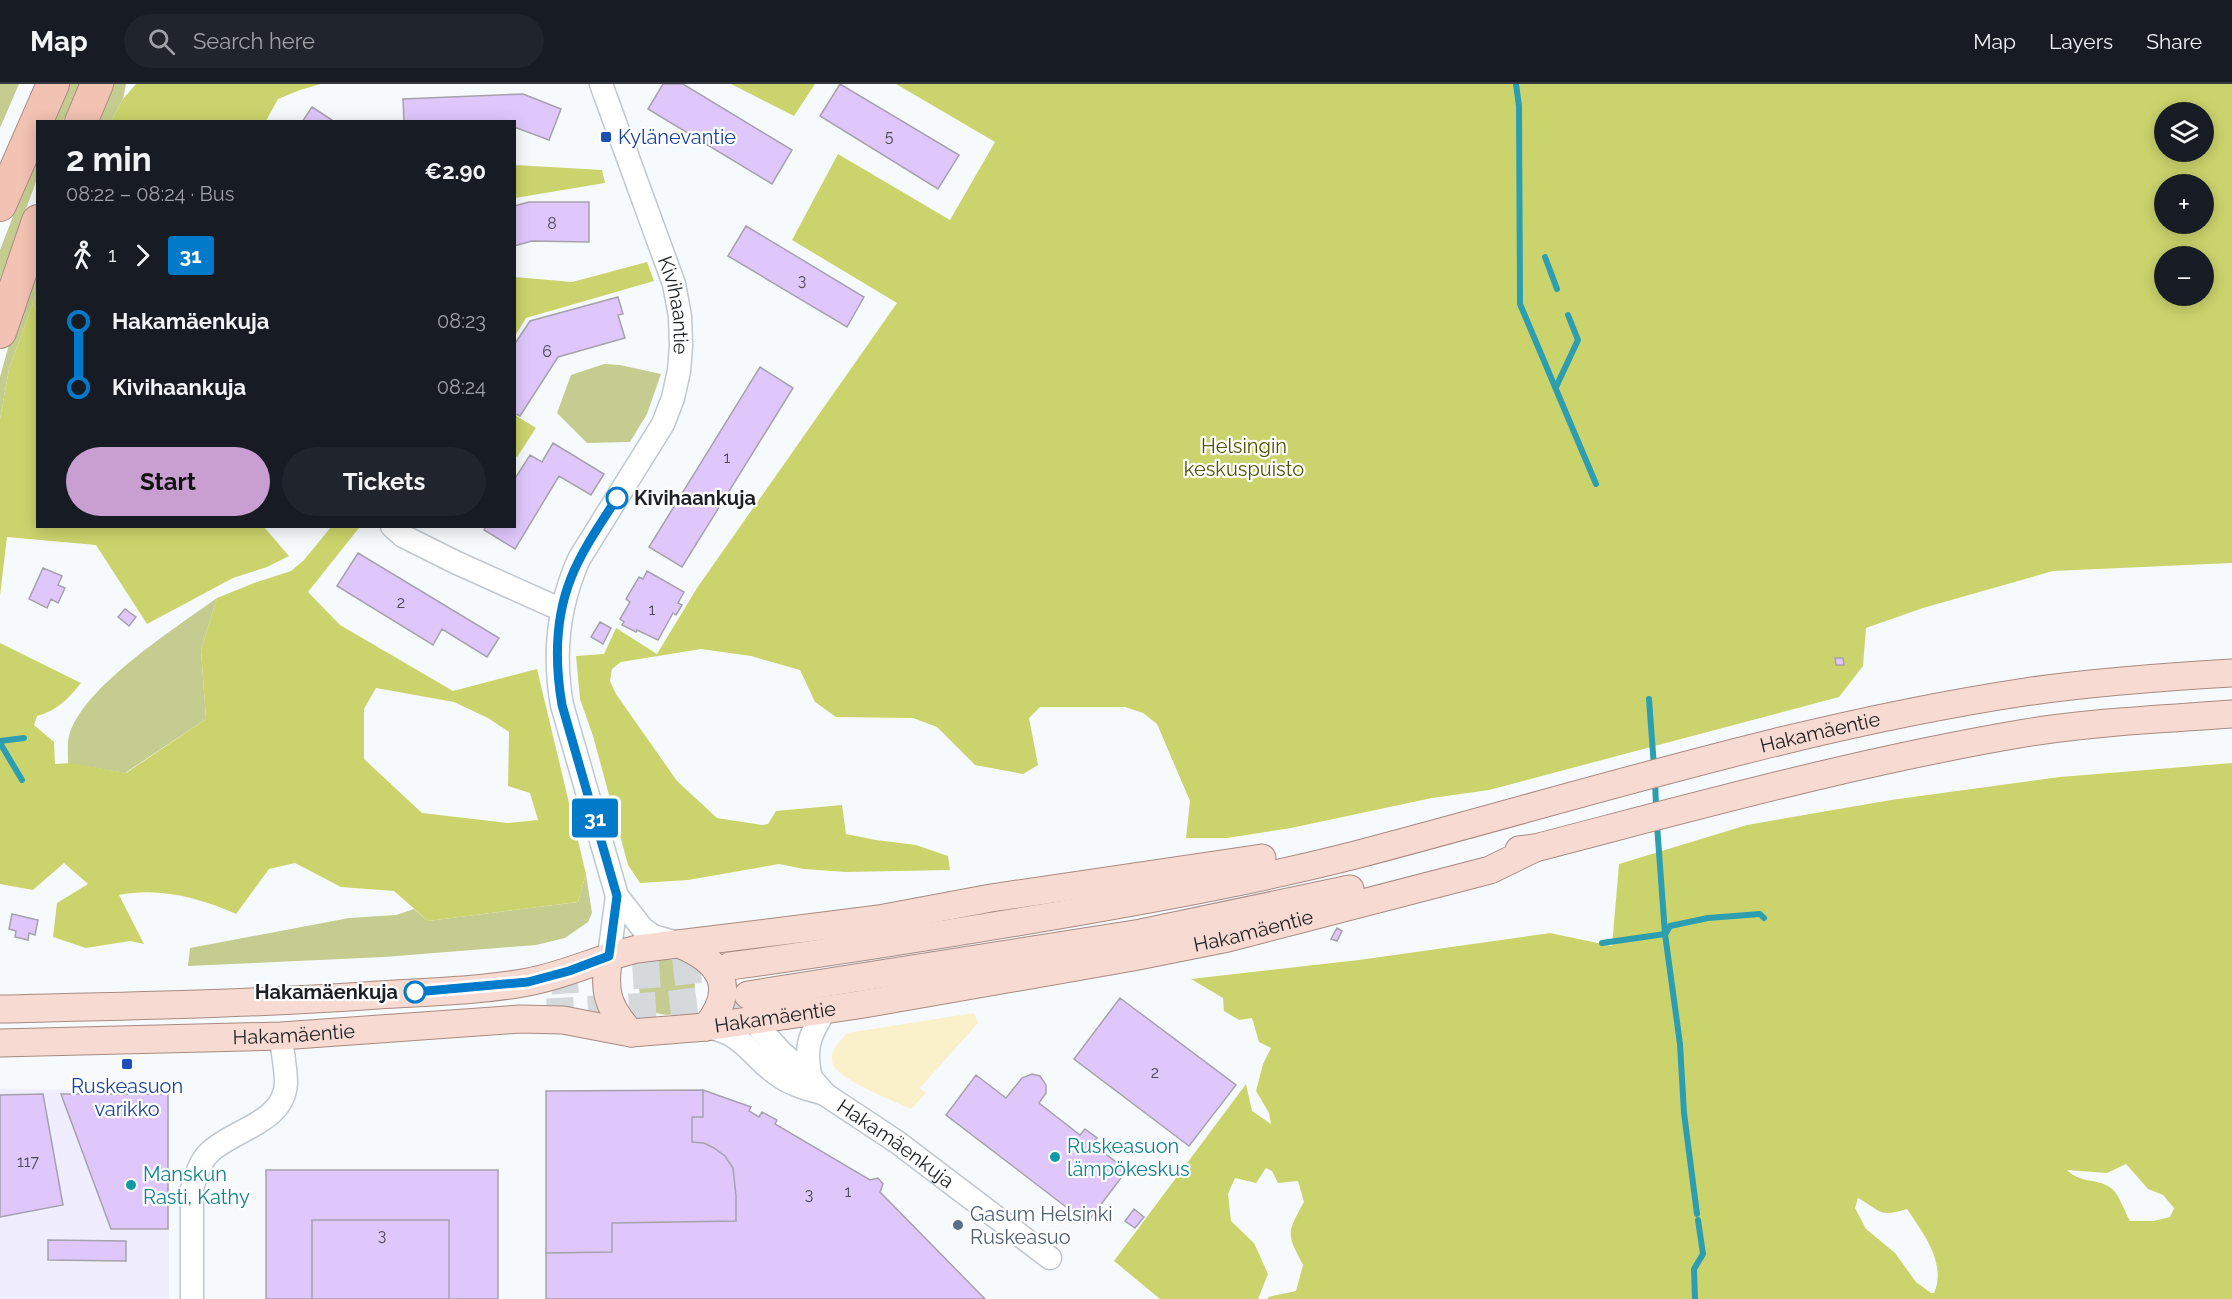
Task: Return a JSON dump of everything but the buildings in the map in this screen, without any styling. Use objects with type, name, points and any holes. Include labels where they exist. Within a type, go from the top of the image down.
[{"type":"highway","points":[[37,120],[53,84]]},
{"type":"highway","points":[[82,120],[98,84]]},
{"type":"highway","points":[[0,205],[36,123]]},
{"type":"highway","points":[[0,332],[36,227]]},
{"type":"main road","name":"Hakamäentie","points":[[725,972],[1139,901],[1265,876],[1359,854],[1524,808],[1804,736],[1924,710],[2026,692],[2129,680],[2232,673]]},
{"type":"main road","name":"Hakamäentie","points":[[0,1043],[281,1036],[530,1019],[562,1020],[631,1033],[706,1027],[751,1008],[1141,933],[1341,891],[1491,854],[1535,848],[1814,776],[2026,733],[2232,714]]},
{"type":"main road","name":"Hakamäentie","points":[[0,1009],[278,1002],[528,982],[569,971],[609,956],[679,944],[879,919],[1002,896],[1228,864],[1354,840],[1417,837]]},
{"type":"main road","name":"Hakamäentie","points":[[751,1008],[825,1011],[1228,938],[1490,870],[1535,848]]},
{"type":"main road","points":[[679,944],[696,950],[725,972],[751,1008]]},
{"type":"main road","points":[[609,956],[606,984],[608,998],[612,1011],[631,1033]]},
{"type":"main road","points":[[706,1027],[721,1005],[725,972]]},
{"type":"main road","points":[[278,1002],[281,1036]]},
{"type":"street","name":"Kivihaantie","points":[[601,84],[674,284],[680,316],[681,346],[679,371],[673,398],[663,424],[579,560],[570,580],[562,610],[557,645],[558,682],[562,705],[617,896],[643,929],[653,936],[679,944]]},
{"type":"street","points":[[394,528],[403,536],[457,563],[562,610]]},
{"type":"street","name":"Kivihaantie","points":[[609,956],[617,896]]},
{"type":"street","name":"Hakamäenkuja","points":[[751,1008],[781,1052],[811,1078],[826,1095],[897,1142],[1050,1258]]},
{"type":"street","points":[[811,1078],[807,1062],[807,1048],[810,1036],[825,1011]]},
{"type":"street","name":"Hakamäenkuja","points":[[706,1027],[725,1031],[738,1038],[766,1066],[784,1079],[826,1095]]},
{"type":"street","points":[[192,1299],[192,1189],[196,1176],[201,1163],[210,1152],[260,1122],[279,1103],[286,1083],[281,1036]]},
{"type":"shaded area","points":[[0,1089],[169,1091],[169,1299],[0,1299]]},
{"type":"green space","points":[[0,84],[19,84],[0,128]]},
{"type":"green space","points":[[69,84],[81,84],[63,120],[53,120]]},
{"type":"green space","points":[[111,84],[126,84],[123,99],[112,120],[93,120]]},
{"type":"green space","points":[[136,84],[321,84],[278,99],[267,120],[112,120],[123,99]]},
{"type":"green space","points":[[731,84],[815,84],[794,116]]},
{"type":"green space","name":"Helsingin keskuspuisto","points":[[896,84],[2232,84],[2232,563],[2053,571],[1923,608],[1866,628],[1863,666],[1839,697],[1489,790],[1432,798],[1291,828],[1227,838],[1186,838],[1190,801],[1157,724],[1143,713],[1125,707],[1040,707],[1029,718],[1038,765],[1023,774],[975,765],[937,727],[913,718],[836,717],[815,702],[800,670],[751,656],[701,649],[621,662],[612,669],[610,681],[616,694],[677,781],[717,818],[762,825],[768,824],[776,811],[842,805],[846,834],[916,845],[948,856],[950,870],[846,872],[804,869],[779,864],[688,880],[640,883],[628,865],[593,736],[580,699],[576,656],[604,654],[616,628],[657,654],[697,588],[897,303],[792,240],[838,154],[950,220],[995,142]]},
{"type":"green space","points":[[36,157],[36,182],[0,279],[0,250]]},
{"type":"green space","points":[[516,165],[602,170],[605,183],[516,198]]},
{"type":"green space","points":[[36,254],[36,295],[9,369],[0,419],[0,377]]},
{"type":"green space","points":[[647,262],[654,281],[526,318],[516,334],[516,277],[572,282]]},
{"type":"green space","points":[[36,295],[36,528],[265,528],[289,556],[267,567],[233,578],[147,624],[96,545],[7,537],[0,596],[0,419],[9,369]]},
{"type":"green space","points":[[604,364],[661,374],[647,414],[630,442],[587,443],[557,413],[571,375]]},
{"type":"green space","points":[[516,416],[536,428],[516,456]]},
{"type":"green space","points":[[330,528],[359,528],[308,592],[340,625],[453,691],[537,669],[586,874],[578,902],[428,921],[394,891],[341,887],[295,863],[269,869],[236,914],[208,903],[164,893],[119,895],[144,944],[130,941],[86,948],[53,937],[57,903],[88,884],[64,863],[33,890],[0,884],[0,643],[81,683],[62,703],[51,711],[37,716],[34,725],[54,742],[55,764],[71,763],[126,773],[206,719],[201,650],[217,598],[291,571],[304,560]],"holes":[[[376,688],[454,702],[488,718],[509,732],[508,786],[530,793],[538,820],[508,823],[422,813],[364,759],[364,709]]]},
{"type":"green space","points":[[217,598],[201,650],[206,719],[125,773],[68,763],[69,736],[77,717],[92,698],[111,678],[156,641]]},
{"type":"green space","points":[[2232,763],[2232,1299],[1268,1299],[1268,1297],[1296,1291],[1303,1265],[1291,1239],[1291,1233],[1294,1220],[1304,1202],[1298,1181],[1278,1183],[1272,1171],[1266,1168],[1256,1183],[1235,1178],[1228,1194],[1231,1221],[1254,1243],[1268,1274],[1258,1299],[1160,1299],[1114,1261],[1246,1084],[1252,1111],[1271,1124],[1269,1113],[1256,1091],[1263,1064],[1271,1048],[1259,1042],[1252,1018],[1239,1020],[1224,1011],[1223,998],[1191,979],[1359,960],[1550,933],[1612,946],[1619,864],[1747,825],[1891,800],[2060,777]],"holes":[[[2126,1164],[2148,1189],[2163,1195],[2174,1208],[2170,1217],[2153,1221],[2130,1221],[2111,1188],[2078,1177],[2067,1170],[2107,1173]],[[1858,1198],[1885,1213],[1907,1209],[1926,1238],[1935,1260],[1938,1271],[1934,1293],[1916,1282],[1895,1253],[1866,1229],[1855,1208]]]},
{"type":"green space","points":[[586,874],[592,913],[588,922],[565,938],[536,945],[384,957],[188,966],[190,948],[349,918],[396,915],[414,909],[428,921],[578,902]]},
{"type":"green space","points":[[667,959],[678,961],[687,967],[693,976],[695,987],[693,998],[687,1007],[678,1013],[667,1015],[656,1013],[647,1007],[641,998],[639,987],[641,976],[647,967],[656,961]]},
{"type":"sand","points":[[974,1013],[978,1023],[920,1088],[926,1093],[911,1109],[854,1082],[835,1068],[832,1061],[834,1049],[847,1033]]},
{"type":"waterway","points":[[1516,84],[1519,106],[1520,304],[1596,484]]},
{"type":"waterway","points":[[1545,257],[1557,289]]},
{"type":"waterway","points":[[1556,387],[1578,340],[1568,315]]},
{"type":"waterway","points":[[1649,699],[1654,767]]},
{"type":"waterway","points":[[0,741],[24,738]]},
{"type":"waterway","points":[[0,743],[22,780]]},
{"type":"waterway","points":[[1655,780],[1656,806]]},
{"type":"waterway","points":[[1657,825],[1665,934]]},
{"type":"waterway","points":[[1666,933],[1670,926],[1708,918],[1760,914],[1764,918]]},
{"type":"waterway","points":[[1602,943],[1665,934],[1680,1044],[1684,1113],[1697,1214]]},
{"type":"waterway","points":[[1695,1299],[1694,1269],[1703,1254],[1698,1220]]},
{"type":"tunnel","points":[[551,981],[660,974],[730,966]]},
{"type":"tunnel","points":[[547,1012],[666,1005],[741,995]]},
{"type":"bus line","name":"31","points":[[415,992],[528,982],[569,971],[609,956],[617,896],[562,705],[558,682],[557,645],[562,610],[570,580],[579,560],[617,498]]},
{"type":"place","name":"Kylänevantie","points":[[606,137]]},
{"type":"place","name":"Kivihaankuja","points":[[617,498]]},
{"type":"place","name":"Hakamäenkuja","points":[[415,992]]},
{"type":"place","name":"Ruskeasuon varikko","points":[[127,1064]]},
{"type":"place","name":"Ruskeasuon lämpökeskus","points":[[1055,1157]]},
{"type":"place","name":"Manskun Rasti, Kathy","points":[[131,1185]]},
{"type":"place","name":"Gasum Helsinki Ruskeasuo","points":[[958,1225]]}]
